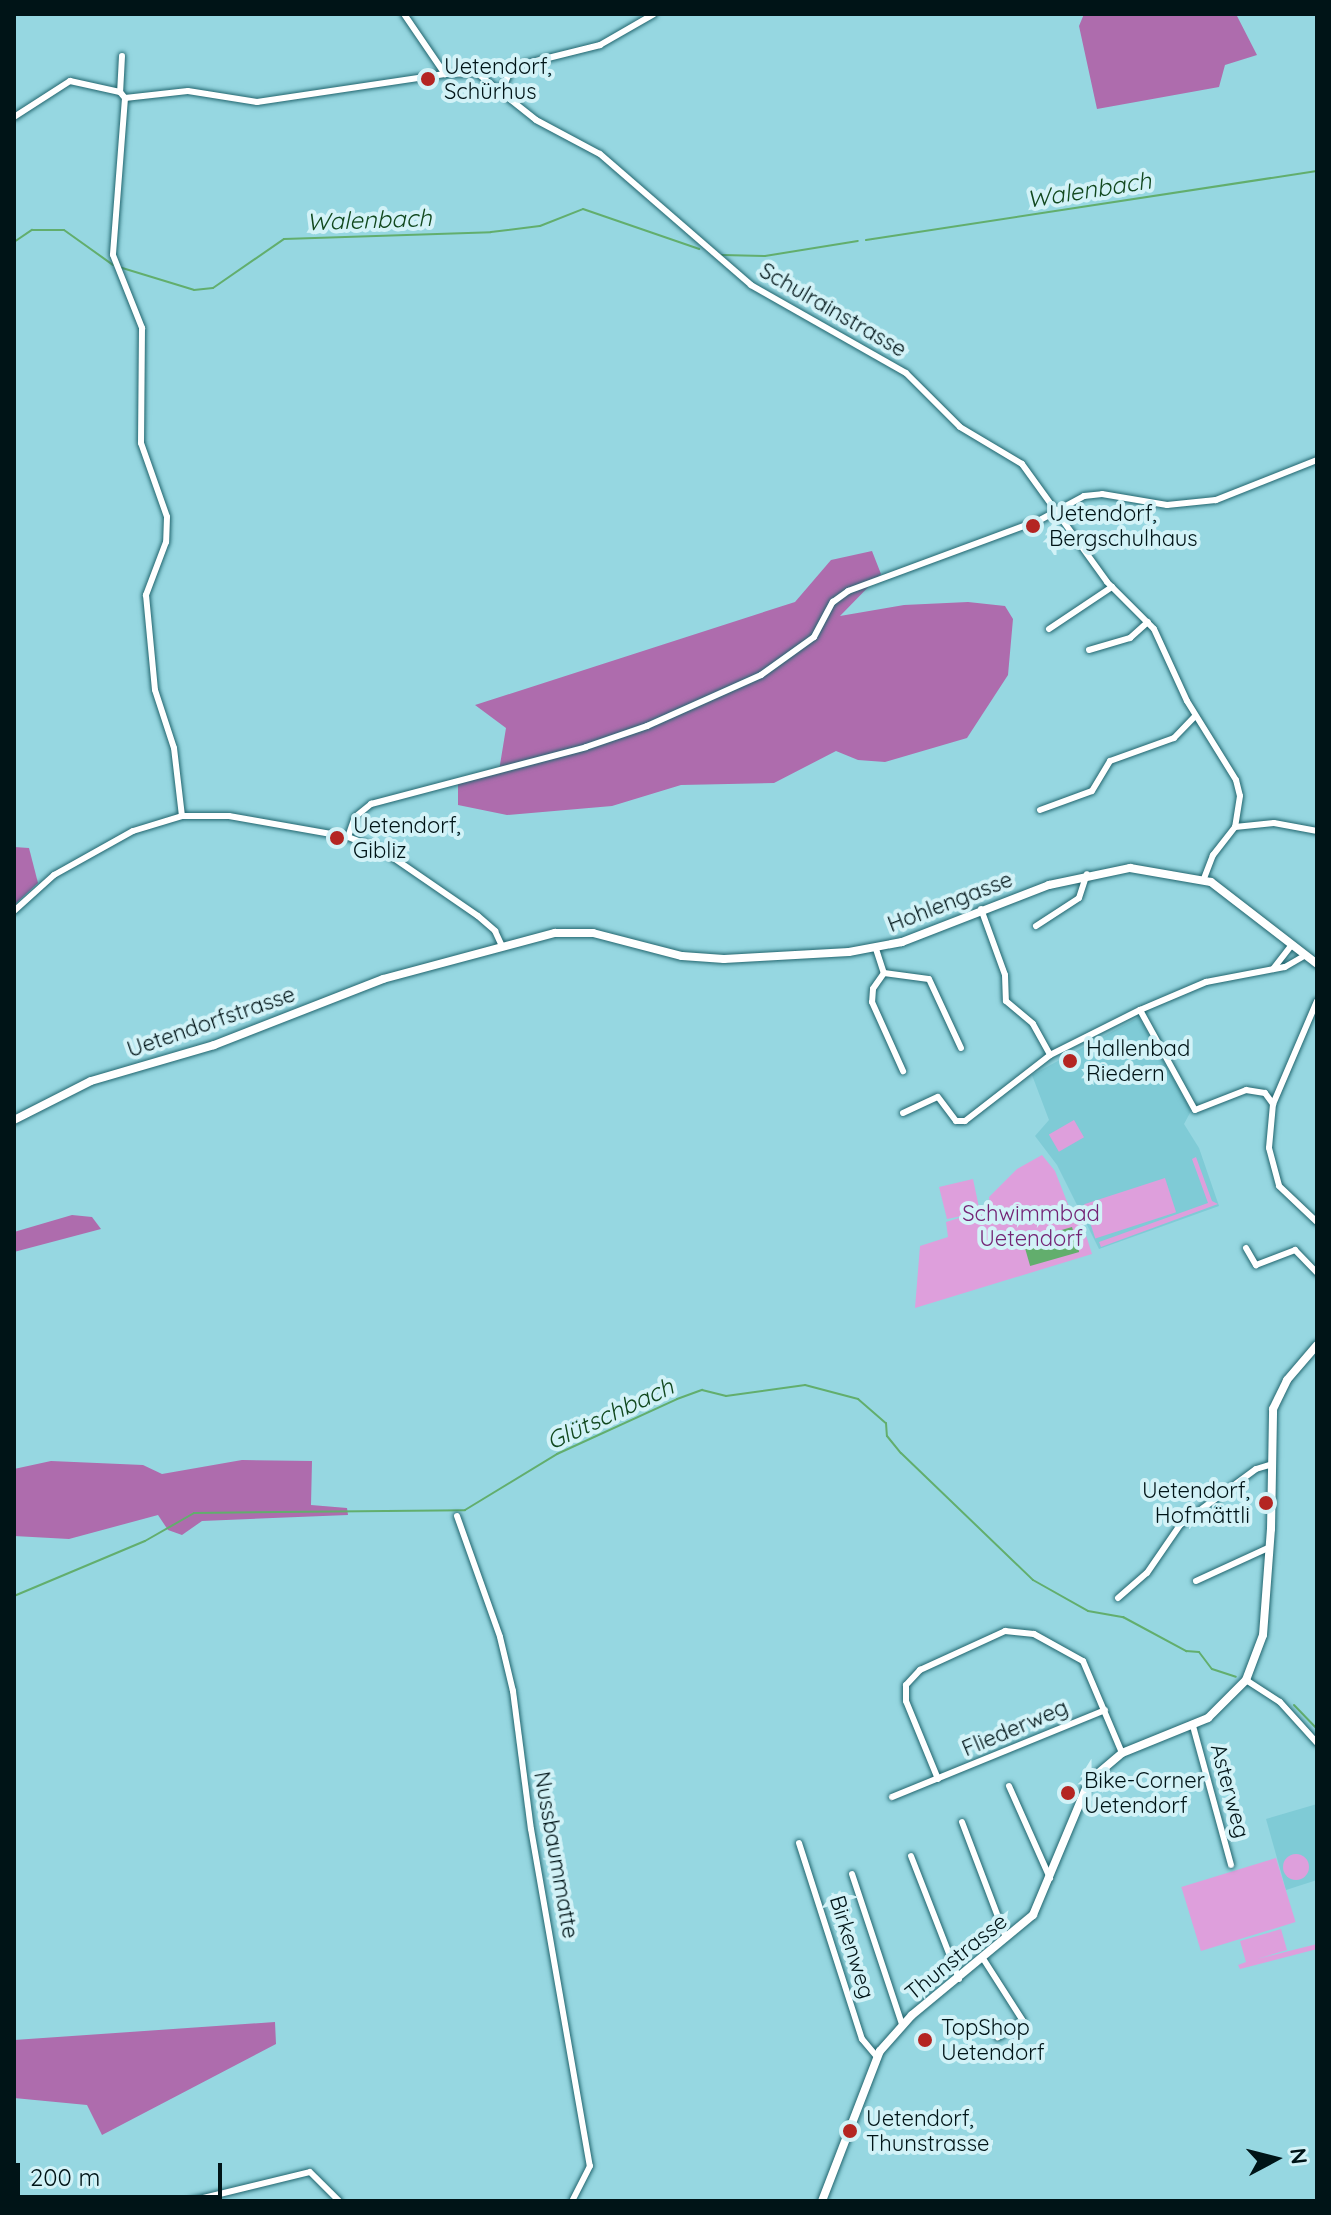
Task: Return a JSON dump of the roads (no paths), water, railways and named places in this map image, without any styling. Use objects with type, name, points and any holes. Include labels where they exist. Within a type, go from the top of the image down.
[{"type":"street","points":[[404,14],[434,64],[445,74]]},
{"type":"street","points":[[14,117],[70,81],[123,95],[188,91],[257,102],[428,76],[477,73],[600,45],[654,14]]},
{"type":"street","points":[[122,56],[115,266],[142,328],[141,443],[167,517],[166,542],[146,595],[155,690],[174,748],[182,816]]},
{"type":"street","points":[[428,76],[434,64]]},
{"type":"street","points":[[502,90],[512,67]]},
{"type":"street","name":"Schulrainstrasse","points":[[477,73],[536,120],[600,154],[751,285],[906,373],[960,427],[1022,464],[1112,587],[1148,622],[1195,716],[1236,780],[1240,796],[1235,827]]},
{"type":"street","points":[[348,837],[355,817],[371,804],[544,760],[692,706],[790,657],[819,632],[833,602],[848,591],[935,562],[1093,494],[1156,504],[1216,500],[1317,460]]},
{"type":"street","points":[[1049,629],[1112,587]]},
{"type":"street","points":[[1089,650],[1130,638],[1148,622]]},
{"type":"street","points":[[1040,810],[1092,791],[1110,761],[1174,738],[1195,716]]},
{"type":"street","points":[[14,911],[40,886],[84,856],[133,831],[182,816],[240,817],[348,837],[415,870],[490,926],[502,946]]},
{"type":"street","points":[[1204,879],[1213,855],[1235,827],[1274,823],[1317,831]]},
{"type":"street","name":"Hohlengasse","points":[[502,946],[582,932],[682,956],[724,959],[876,949],[981,907],[1087,874],[1130,868],[1204,879],[1302,957],[1317,964]]},
{"type":"street","points":[[1036,926],[1079,898],[1087,874]]},
{"type":"street","points":[[981,907],[1005,975],[1006,1001],[1033,1024],[1050,1055]]},
{"type":"street","name":"Uetendorfstrasse","points":[[14,1120],[91,1081],[214,1045],[424,966],[502,946]]},
{"type":"street","points":[[1273,969],[1290,947]]},
{"type":"street","points":[[876,949],[884,973]]},
{"type":"street","points":[[903,1113],[938,1097],[956,1121],[965,1121],[1050,1055],[1140,1010],[1206,982],[1273,969],[1302,957]]},
{"type":"street","points":[[884,973],[929,979],[961,1048]]},
{"type":"street","points":[[884,973],[873,989],[872,1002],[903,1071]]},
{"type":"street","points":[[1317,1001],[1273,1104],[1273,1176],[1286,1196],[1317,1222]]},
{"type":"street","points":[[1140,1010],[1195,1110],[1246,1090],[1265,1093],[1273,1104]]},
{"type":"street","points":[[1246,1248],[1256,1265],[1295,1250],[1317,1273]]},
{"type":"street","points":[[1317,1345],[1276,1398],[1263,1635],[1246,1680],[1286,1707],[1317,1743]]},
{"type":"street","points":[[1118,1598],[1147,1573],[1180,1525],[1256,1469],[1272,1464]]},
{"type":"street","name":"Nussbaummatte","points":[[457,1516],[500,1637],[513,1691],[531,1829],[590,2166],[588,2179],[572,2201]]},
{"type":"street","points":[[1196,1581],[1270,1547]]},
{"type":"street","points":[[938,1779],[906,1701],[906,1685],[920,1670],[995,1634],[1025,1631],[1077,1657],[1089,1669],[1122,1753]]},
{"type":"street","name":"Thunstrasse","points":[[822,2201],[877,2057],[902,2024],[1007,1941],[1036,1911],[1051,1880],[1083,1788],[1122,1753],[1193,1726],[1224,1706],[1246,1680]]},
{"type":"street","name":"Fliederweg","points":[[892,1797],[1105,1710]]},
{"type":"street","name":"Asterweg","points":[[1193,1726],[1231,1865]]},
{"type":"street","points":[[1009,1786],[1051,1880]]},
{"type":"street","points":[[962,1822],[1007,1941]]},
{"type":"street","name":"Birkenweg","points":[[799,1843],[862,2039],[877,2057]]},
{"type":"street","points":[[911,1856],[959,1979]]},
{"type":"street","points":[[852,1874],[902,2024]]},
{"type":"street","points":[[984,1960],[1023,2021],[998,2037]]},
{"type":"street","points":[[191,2201],[306,2172],[339,2201]]},
{"type":"waterway","name":"Walenbach","points":[[866,240],[1317,171]]},
{"type":"waterway","name":"Walenbach","points":[[119,267],[194,290],[213,288],[284,239],[491,232],[540,226],[583,209],[699,249]]},
{"type":"waterway","name":"Walenbach","points":[[14,242],[32,230],[64,230],[113,265]]},
{"type":"waterway","points":[[722,255],[765,256],[858,241]]},
{"type":"waterway","name":"Glütschbach","points":[[14,1596],[145,1541],[194,1513],[465,1510],[557,1454],[677,1399],[702,1390],[726,1396],[805,1385],[858,1399],[886,1423],[887,1436],[901,1453],[1033,1580],[1088,1611],[1123,1617],[1186,1651],[1199,1652],[1212,1669],[1236,1677]]},
{"type":"waterway","name":"Glütschbach","points":[[1294,1705],[1317,1729]]},
{"type":"place","name":"Uetendorf, Schürhus","points":[[428,79]]},
{"type":"place","name":"Uetendorf, Bergschulhaus","points":[[1033,526]]},
{"type":"place","name":"Uetendorf, Gibliz","points":[[337,838]]},
{"type":"place","name":"Hallenbad Riedern","points":[[1070,1061]]},
{"type":"place","name":"Uetendorf, Hofmättli","points":[[1266,1503]]},
{"type":"place","name":"Bike-Corner Uetendorf","points":[[1068,1793]]},
{"type":"place","name":"TopShop Uetendorf","points":[[925,2040]]},
{"type":"place","name":"Uetendorf, Thunstrasse","points":[[850,2131]]},
{"type":"park label","name":"Schwimmbad Uetendorf","points":[[1031,1226]]}]
